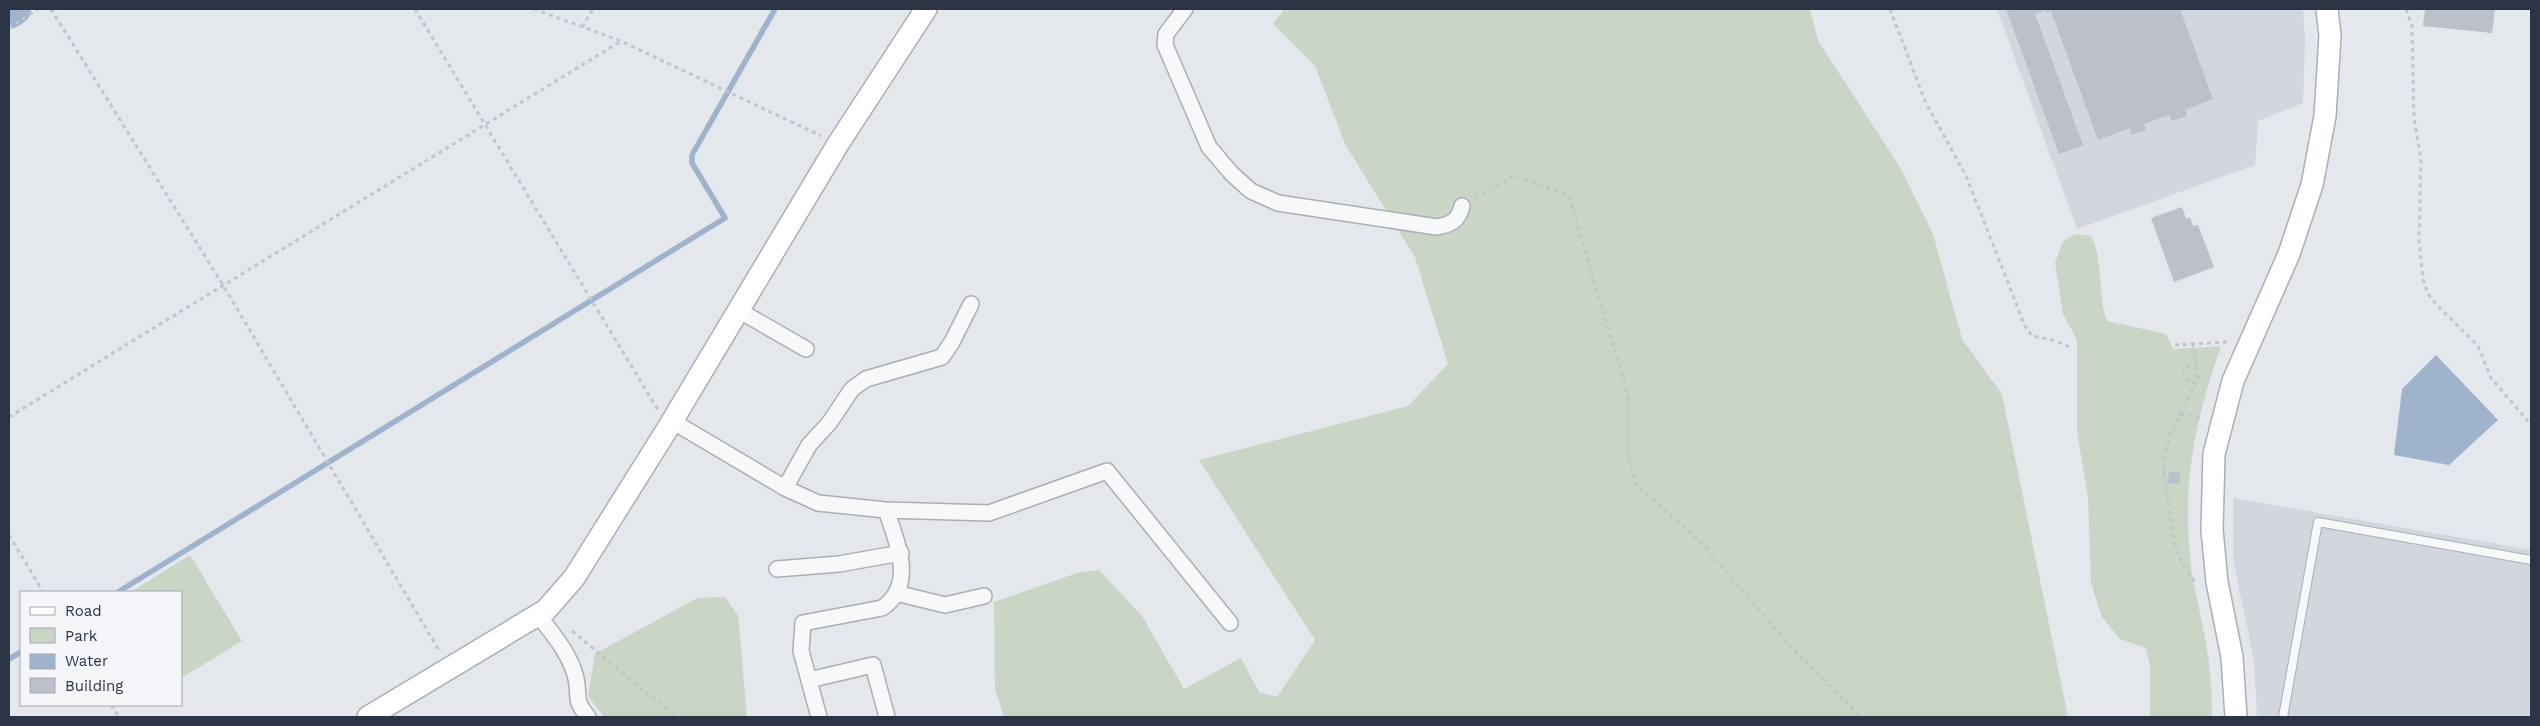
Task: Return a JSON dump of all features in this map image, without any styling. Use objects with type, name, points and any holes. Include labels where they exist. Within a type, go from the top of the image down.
[{"type":"street","points":[[368,717],[542,612],[574,578],[670,424],[838,144],[926,9]]},
{"type":"street","points":[[1185,9],[1166,34],[1165,45],[1209,147],[1232,174],[1251,191],[1278,203],[1437,227],[1451,224],[1459,216],[1462,206]]},
{"type":"street","points":[[2236,717],[2232,657],[2217,582],[2212,530],[2214,454],[2233,381],[2289,254],[2312,185],[2325,116],[2330,36],[2327,9]]},
{"type":"street","points":[[785,488],[809,445],[830,422],[852,389],[866,379],[942,357],[972,304]]},
{"type":"street","points":[[738,310],[806,349]]},
{"type":"street","points":[[670,424],[785,488],[818,503],[886,510],[989,513],[1107,471],[1230,623]]},
{"type":"street","points":[[819,717],[800,650],[803,623],[882,608],[892,602],[899,587],[902,559],[886,510]]},
{"type":"street","points":[[777,569],[839,564],[901,553]]},
{"type":"street","points":[[896,593],[945,605],[984,596]]},
{"type":"street","points":[[542,612],[563,648],[576,678],[578,705],[588,717]]},
{"type":"street","points":[[809,680],[873,665],[887,717]]},
{"type":"lane","points":[[2283,717],[2318,522],[2531,560]]},
{"type":"path","points":[[9,28],[38,9]]},
{"type":"path","points":[[51,9],[223,285],[449,668]]},
{"type":"path","points":[[414,9],[594,304],[670,424]]},
{"type":"path","points":[[534,9],[620,40],[838,144]]},
{"type":"path","points":[[582,26],[593,9]]},
{"type":"path","points":[[1890,9],[1926,101],[1966,176],[2025,326],[2032,336],[2053,340],[2070,347]]},
{"type":"path","points":[[2406,9],[2412,26],[2414,119],[2421,158],[2419,240],[2423,279],[2431,298],[2478,346],[2490,378],[2531,425]]},
{"type":"path","points":[[9,417],[620,40]]},
{"type":"path","points":[[1462,206],[1515,175],[1568,196],[1629,399],[1629,461],[1636,485],[1704,545],[1791,647],[1861,717]]},
{"type":"path","points":[[2175,345],[2227,342]]},
{"type":"path","points":[[2193,343],[2198,378],[2180,414],[2164,455],[2164,477],[2178,556],[2199,587]]},
{"type":"path","points":[[2196,365],[2187,367],[2183,373],[2186,379],[2196,384]]},
{"type":"path","points":[[2180,414],[2204,418]]},
{"type":"path","points":[[9,535],[42,591]]},
{"type":"path","points":[[542,612],[676,717]]},
{"type":"path","points":[[112,706],[119,717]]},
{"type":"shaded area","points":[[1997,9],[2303,9],[2305,41],[2303,103],[2258,121],[2255,165],[2077,229]]},
{"type":"shaded area","points":[[2233,498],[2531,550],[2531,717],[2257,717],[2254,661],[2233,559]]},
{"type":"green space","points":[[1284,9],[1810,9],[1818,41],[1900,167],[1933,234],[1962,339],[2002,394],[2068,717],[1004,717],[995,689],[994,602],[1077,573],[1099,570],[1142,616],[1184,689],[1241,658],[1259,692],[1277,697],[1315,640],[1199,460],[1408,406],[1448,364],[1415,257],[1346,146],[1315,66],[1273,24]]},
{"type":"green space","points":[[2076,234],[2091,236],[2095,246],[2098,256],[2102,300],[2107,321],[2166,334],[2173,349],[2221,346],[2197,428],[2189,480],[2188,508],[2191,566],[2208,657],[2212,717],[2150,717],[2150,666],[2146,648],[2120,639],[2102,617],[2091,583],[2088,497],[2077,431],[2077,340],[2063,314],[2055,263],[2063,241]]},
{"type":"green space","points":[[190,555],[242,641],[182,677],[182,591],[133,591]]},
{"type":"green space","points":[[725,597],[738,615],[747,717],[604,717],[588,696],[595,654],[697,598]]},
{"type":"water","points":[[2436,355],[2498,420],[2449,465],[2394,455],[2402,389]]},
{"type":"building","points":[[2006,9],[2180,9],[2213,99],[2185,110],[2187,116],[2172,121],[2169,115],[2144,124],[2146,130],[2132,135],[2130,128],[2098,140],[2051,11],[2046,13],[2045,10],[2035,14],[2083,145],[2059,154]]},
{"type":"building","points":[[2425,9],[2495,9],[2492,33],[2423,26]]},
{"type":"building","points":[[2182,207],[2186,219],[2190,217],[2193,226],[2198,225],[2214,267],[2174,282],[2151,218]]},
{"type":"building","points":[[2169,471],[2180,473],[2179,484],[2168,483]]},
{"type":"waterway","points":[[9,13],[15,9]]},
{"type":"waterway","points":[[120,591],[725,218],[692,163],[692,155],[775,9]]},
{"type":"waterway","points":[[9,659],[20,653]]}]
